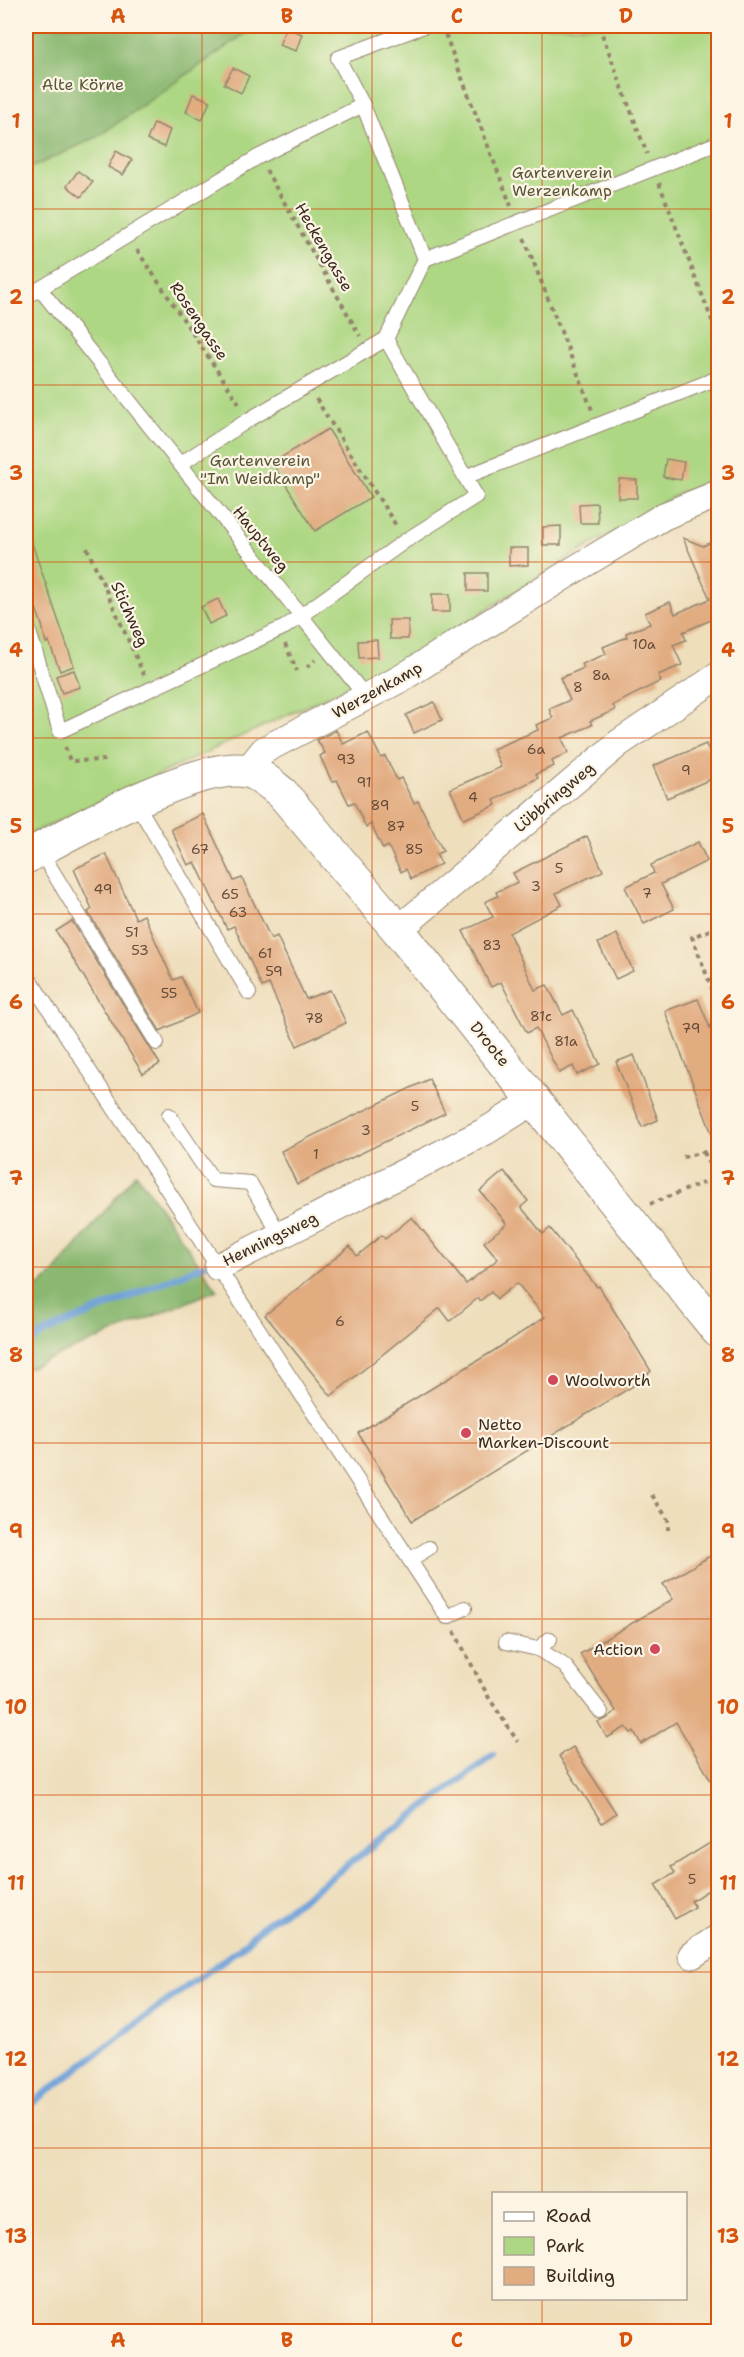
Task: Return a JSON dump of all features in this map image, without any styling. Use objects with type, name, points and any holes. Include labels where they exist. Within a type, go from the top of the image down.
[{"type":"street","name":"Werzenkamp","points":[[247,771],[264,750],[400,680],[664,516],[718,494]]},
{"type":"street","name":"Lübbringweg","points":[[398,930],[619,743],[718,676]]},
{"type":"street","name":"Droote","points":[[247,771],[266,780],[282,793],[398,930],[718,1331]]},
{"type":"street","points":[[32,853],[135,801],[173,785],[212,772],[247,771]]},
{"type":"street","name":"Henningsweg","points":[[219,1267],[486,1131],[535,1100]]},
{"type":"street","points":[[692,1955],[718,1938]]},
{"type":"lane","points":[[424,26],[338,58],[363,105],[425,259]]},
{"type":"lane","points":[[26,297],[258,157],[363,105]]},
{"type":"lane","points":[[180,464],[250,419],[386,339],[425,259],[718,143]]},
{"type":"lane","name":"Hauptweg","points":[[40,289],[366,698]]},
{"type":"lane","points":[[26,622],[60,731],[278,630],[405,541],[476,496],[386,339]]},
{"type":"lane","points":[[465,477],[718,378]]},
{"type":"lane","points":[[135,801],[249,993]]},
{"type":"lane","points":[[32,853],[157,1043]]},
{"type":"lane","name":"Henningsweg","points":[[26,974],[219,1267]]},
{"type":"lane","points":[[169,1115],[213,1180],[250,1184],[280,1235]]},
{"type":"lane","points":[[219,1267],[447,1617],[465,1608]]},
{"type":"lane","points":[[411,1559],[429,1548]]},
{"type":"lane","points":[[537,1649],[550,1639]]},
{"type":"lane","points":[[506,1642],[537,1649],[565,1666],[601,1712]]},
{"type":"path","name":"Heckengasse","points":[[258,157],[368,350]]},
{"type":"path","name":"Rosengasse","points":[[128,237],[250,419]]},
{"type":"path","points":[[308,386],[405,541]]},
{"type":"path","name":"Stichweg","points":[[87,548],[151,689]]},
{"type":"path","points":[[278,630],[297,671]]},
{"type":"path","points":[[60,731],[70,761],[105,760]]},
{"type":"path","points":[[718,927],[692,937],[718,1004]]},
{"type":"path","points":[[710,1027],[718,1024]]},
{"type":"path","points":[[682,1157],[704,1152],[718,1154]]},
{"type":"path","points":[[649,1204],[717,1178],[704,1152]]},
{"type":"path","points":[[652,1495],[668,1520],[668,1530]]},
{"type":"path","points":[[447,1617],[489,1698],[518,1742]]},
{"type":"green space","name":"Gartenverein \"Im Weidkamp\"","points":[[26,26],[718,26],[718,478],[682,492],[552,568],[410,658],[26,836]]},
{"type":"green space","name":"Alte Körne","points":[[26,26],[256,26],[97,137],[26,170]]},
{"type":"green space","points":[[136,1173],[217,1290],[26,1369],[26,1298],[53,1274]]},
{"type":"building","points":[[286,28],[302,34],[296,51],[279,45]]},
{"type":"building","points":[[233,68],[249,76],[241,93],[224,84]]},
{"type":"building","points":[[193,94],[210,101],[202,120],[186,112]]},
{"type":"building","points":[[154,123],[170,130],[164,147],[147,140]]},
{"type":"building","points":[[116,151],[132,160],[123,175],[108,167]]},
{"type":"building","points":[[78,171],[93,182],[81,197],[67,186]]},
{"type":"building","name":"Gartenverein \"Im Weidkamp\"","points":[[328,429],[371,497],[315,531],[272,463]]},
{"type":"building","points":[[666,459],[684,462],[681,480],[663,477]]},
{"type":"building","points":[[619,479],[637,480],[637,498],[618,498]]},
{"type":"building","points":[[597,503],[598,523],[580,523],[579,504]]},
{"type":"building","points":[[561,526],[561,545],[543,545],[543,527]]},
{"type":"building","points":[[26,532],[28,532],[74,666],[60,671],[49,642],[46,643],[26,580]]},
{"type":"building","points":[[683,538],[703,546],[718,539],[718,617],[683,632],[686,640],[673,645],[682,665],[658,675],[661,681],[613,705],[615,710],[590,721],[592,725],[562,738],[568,753],[552,761],[554,766],[536,774],[538,778],[494,800],[496,805],[464,819],[450,789],[501,767],[493,749],[538,730],[536,725],[553,718],[549,709],[570,700],[560,678],[584,668],[582,664],[606,654],[603,647],[627,637],[626,633],[650,624],[645,613],[670,602],[675,614],[710,599]]},
{"type":"building","points":[[509,548],[528,548],[528,565],[509,566]]},
{"type":"building","points":[[468,573],[487,573],[487,591],[468,591]]},
{"type":"building","points":[[432,594],[450,594],[450,612],[432,612]]},
{"type":"building","points":[[218,599],[226,616],[209,624],[201,607]]},
{"type":"building","points":[[389,620],[408,620],[408,639],[390,639]]},
{"type":"building","points":[[377,640],[378,657],[359,658],[358,641]]},
{"type":"building","points":[[74,670],[80,687],[62,693],[56,676]]},
{"type":"building","points":[[434,702],[442,720],[414,733],[406,715]]},
{"type":"building","points":[[336,730],[343,744],[368,732],[381,758],[385,756],[397,780],[401,778],[414,803],[418,801],[443,851],[436,854],[441,864],[411,879],[406,869],[401,872],[388,846],[383,849],[371,824],[366,827],[354,802],[349,804],[337,780],[332,782],[320,756],[325,753],[317,740]]},
{"type":"building","points":[[706,744],[718,776],[667,798],[653,766]]},
{"type":"building","points":[[203,814],[234,881],[242,878],[271,939],[277,936],[306,999],[330,990],[346,1023],[297,1046],[269,984],[262,987],[234,926],[227,929],[195,862],[188,865],[171,829]]},
{"type":"building","points":[[587,836],[603,871],[556,893],[562,905],[509,933],[535,990],[547,985],[563,1015],[573,1010],[600,1064],[577,1075],[573,1066],[559,1073],[536,1028],[527,1033],[501,982],[491,987],[463,931],[493,917],[485,902],[498,896],[496,892],[518,882],[513,873]]},
{"type":"building","points":[[698,842],[707,861],[661,884],[674,909],[644,924],[625,887],[654,873],[651,865]]},
{"type":"building","points":[[106,854],[136,919],[144,915],[173,980],[181,977],[198,1013],[160,1031],[88,912],[92,909],[74,869]]},
{"type":"building","points":[[72,921],[160,1064],[143,1074],[56,931]]},
{"type":"building","points":[[617,934],[633,971],[616,979],[598,943]]},
{"type":"building","points":[[698,999],[718,1047],[717,1147],[665,1011]]},
{"type":"building","points":[[634,1055],[658,1120],[642,1127],[616,1062]]},
{"type":"building","points":[[429,1079],[445,1113],[297,1184],[281,1151]]},
{"type":"building","points":[[504,1171],[528,1201],[521,1207],[543,1234],[550,1228],[597,1287],[599,1286],[651,1371],[633,1386],[412,1521],[358,1433],[545,1317],[517,1283],[497,1299],[491,1292],[480,1301],[478,1298],[450,1321],[440,1308],[331,1396],[265,1315],[350,1246],[357,1256],[382,1235],[385,1239],[412,1217],[466,1284],[498,1259],[484,1242],[507,1224],[480,1191]]},
{"type":"building","name":"Action","points":[[710,1556],[718,1568],[718,1792],[676,1722],[641,1744],[634,1731],[631,1733],[626,1727],[607,1738],[598,1722],[616,1711],[580,1654],[673,1599],[663,1584]]},
{"type":"building","points":[[573,1747],[616,1813],[602,1823],[559,1756]]},
{"type":"building","points":[[718,1838],[718,1884],[691,1901],[695,1907],[675,1919],[655,1885],[675,1873],[671,1867]]},
{"type":"waterway","points":[[26,1346],[44,1333],[204,1265]]},
{"type":"waterway","points":[[26,2108],[239,1949],[264,1925],[305,1897],[493,1755]]},
{"type":"place","name":"Woolworth","points":[[553,1380]]},
{"type":"place","name":"Netto Marken-Discount","points":[[466,1433]]},
{"type":"place","name":"Action","points":[[655,1649]]},
{"type":"park label","name":"Gartenverein Werzenkamp","points":[[562,181]]}]
